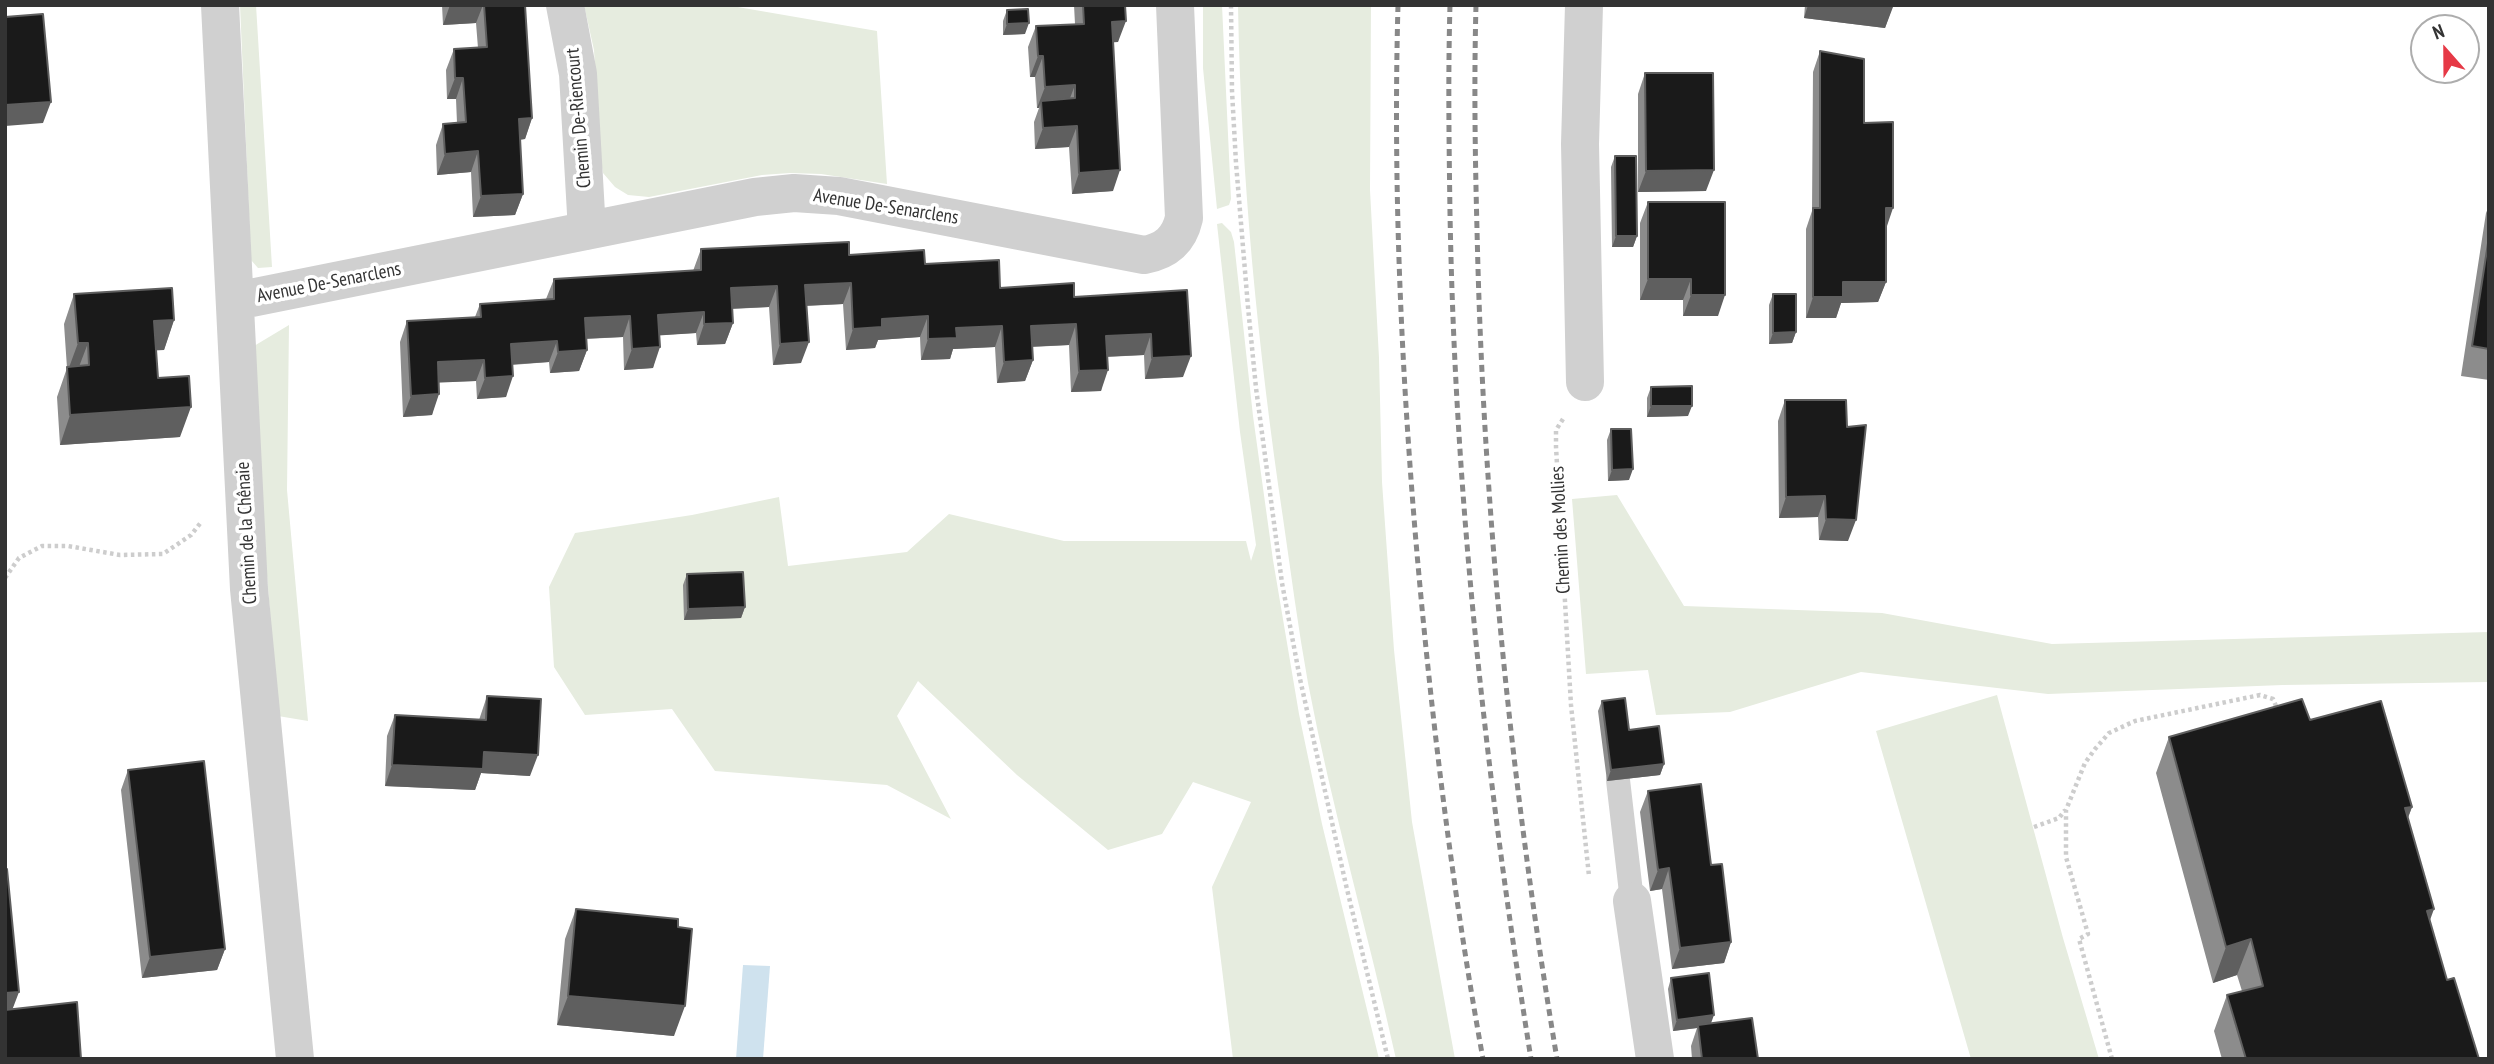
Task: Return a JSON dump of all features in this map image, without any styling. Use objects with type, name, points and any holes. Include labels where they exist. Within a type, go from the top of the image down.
[{"type":"street","name":"Chemin de la Chênaie","points":[[220,5],[249,589],[295,1059]]},
{"type":"street","name":"Chemin De-Riencourt","points":[[565,5],[578,74],[587,232]]},
{"type":"street","name":"Avenue De-Senarclens","points":[[236,301],[755,197],[816,194],[839,196],[1144,254],[1157,253],[1169,246],[1180,233],[1184,218],[1175,5]]},
{"type":"street","points":[[1584,5],[1580,145],[1584,382]]},
{"type":"street","points":[[1632,901],[1655,1059]]},
{"type":"lane","points":[[1618,780],[1632,901]]},
{"type":"path","points":[[1231,5],[1232,90],[1245,267],[1256,388],[1282,583],[1300,679],[1388,1059]]},
{"type":"path","name":"Chemin des Mollies","points":[[1584,382],[1556,430],[1556,447],[1571,705],[1590,879]]},
{"type":"path","points":[[5,578],[19,558],[42,546],[68,546],[120,555],[163,554],[191,535],[205,517]]},
{"type":"path","points":[[2034,827],[2059,818],[2066,810],[2085,763],[2095,748],[2109,733],[2123,725],[2136,720],[2260,695],[2273,699],[2276,706]]},
{"type":"path","points":[[2066,810],[2066,857],[2088,933],[2079,939],[2112,1059]]},
{"type":"shaded area","points":[[240,5],[256,5],[272,267],[258,268],[251,260]]},
{"type":"shaded area","points":[[584,5],[726,5],[877,31],[887,184],[821,174],[790,173],[762,175],[649,197],[628,195],[615,187],[603,173],[594,50]]},
{"type":"shaded area","points":[[1203,5],[1222,5],[1231,199],[1229,205],[1217,209],[1203,68]]},
{"type":"shaded area","points":[[1238,5],[1371,5],[1370,190],[1382,482],[1394,650],[1412,822],[1455,1059],[1396,1059],[1308,683],[1274,454],[1259,327],[1247,198]]},
{"type":"shaded area","points":[[1222,223],[1231,232],[1234,242],[1253,416],[1273,560],[1299,714],[1322,824],[1379,1059],[1233,1059],[1212,887],[1251,802],[1193,782],[1162,834],[1108,850],[1017,775],[918,681],[897,716],[951,819],[887,785],[715,771],[672,709],[585,715],[554,667],[549,587],[575,533],[692,515],[779,497],[788,566],[907,552],[949,514],[1064,541],[1246,541],[1251,561],[1256,545],[1240,432],[1217,224]]},
{"type":"shaded area","points":[[289,325],[287,490],[308,721],[278,716],[263,524],[254,346]]},
{"type":"shaded area","points":[[1617,495],[1684,606],[1882,613],[2052,644],[2489,632],[2489,682],[2283,685],[2048,694],[1861,672],[1730,712],[1656,715],[1648,670],[1586,674],[1572,499]]},
{"type":"shaded area","points":[[1997,695],[2099,1059],[1971,1059],[1876,731]]},
{"type":"water","points":[[743,965],[770,966],[763,1059],[736,1059]]},
{"type":"building","points":[[484,5],[525,5],[532,118],[519,119],[523,194],[481,196],[478,151],[445,154],[443,124],[466,122],[463,78],[455,78],[454,49],[487,47]]},
{"type":"building","points":[[1083,5],[1125,5],[1126,21],[1112,22],[1120,170],[1079,173],[1077,126],[1043,128],[1041,101],[1075,98],[1075,85],[1045,87],[1043,56],[1038,56],[1036,26],[1084,24]]},
{"type":"building","points":[[1028,9],[1029,23],[1007,24],[1007,10]]},
{"type":"building","points":[[43,14],[51,102],[5,105],[5,17]]},
{"type":"building","points":[[1820,51],[1864,59],[1864,123],[1893,122],[1893,208],[1886,208],[1886,282],[1843,282],[1843,297],[1813,297],[1813,208],[1820,208]]},
{"type":"building","points":[[1645,73],[1713,73],[1714,170],[1646,171]]},
{"type":"building","points":[[1615,156],[1636,156],[1637,236],[1616,236]]},
{"type":"building","points":[[1648,202],[1725,202],[1725,295],[1691,295],[1691,279],[1648,279]]},
{"type":"building","points":[[2489,237],[2489,349],[2472,346]]},
{"type":"building","points":[[849,242],[849,255],[924,250],[925,264],[999,260],[1000,288],[1074,283],[1074,297],[1187,290],[1191,356],[1152,358],[1151,334],[1106,336],[1108,370],[1079,371],[1076,324],[1031,326],[1033,360],[1004,362],[1002,326],[956,328],[957,338],[928,339],[928,316],[882,319],[882,327],[853,329],[851,283],[805,285],[809,342],[780,344],[777,286],[731,288],[733,323],[704,324],[704,312],[658,315],[660,347],[632,349],[630,316],[585,318],[587,350],[558,352],[557,341],[511,344],[513,376],[485,378],[484,360],[438,362],[439,394],[411,396],[407,321],[481,317],[480,304],[554,299],[554,279],[701,270],[701,249]]},
{"type":"building","points":[[172,288],[174,320],[154,321],[158,378],[189,376],[191,407],[70,415],[67,367],[89,365],[88,343],[78,343],[74,294]]},
{"type":"building","points":[[1773,294],[1796,294],[1796,332],[1773,333]]},
{"type":"building","points":[[1692,386],[1692,406],[1651,406],[1651,387]]},
{"type":"building","points":[[1785,400],[1846,400],[1847,427],[1866,425],[1856,520],[1826,519],[1825,496],[1786,497]]},
{"type":"building","points":[[1611,429],[1631,429],[1633,469],[1612,470]]},
{"type":"building","points":[[743,572],[745,607],[688,609],[687,574]]},
{"type":"building","points":[[487,696],[541,699],[538,755],[484,752],[483,769],[392,765],[395,715],[486,720]]},
{"type":"building","points":[[1625,698],[1629,730],[1659,726],[1664,764],[1611,770],[1602,701]]},
{"type":"building","points":[[2302,699],[2310,720],[2381,701],[2412,807],[2405,808],[2434,909],[2427,911],[2447,980],[2454,978],[2479,1059],[2246,1059],[2227,995],[2263,986],[2251,939],[2226,947],[2169,737]]},
{"type":"building","points":[[204,761],[225,949],[150,957],[128,770]]},
{"type":"building","points":[[1701,784],[1711,865],[1722,864],[1731,942],[1680,948],[1669,868],[1658,870],[1648,791]]},
{"type":"building","points":[[5,869],[19,992],[5,993]]},
{"type":"building","points":[[576,909],[678,919],[678,927],[692,929],[685,1006],[568,996]]},
{"type":"building","points":[[1709,973],[1714,1015],[1677,1020],[1671,978]]},
{"type":"building","points":[[77,1002],[81,1059],[5,1059],[5,1010]]},
{"type":"building","points":[[1752,1018],[1758,1059],[1702,1059],[1698,1025]]},
{"type":"railway","points":[[1398,5],[1400,274],[1416,542],[1443,801],[1483,1059]]},
{"type":"railway","points":[[1450,5],[1449,135],[1453,319],[1466,531],[1487,743],[1531,1059]]},
{"type":"railway","points":[[1476,5],[1475,117],[1480,333],[1493,541],[1513,749],[1557,1059]]}]
